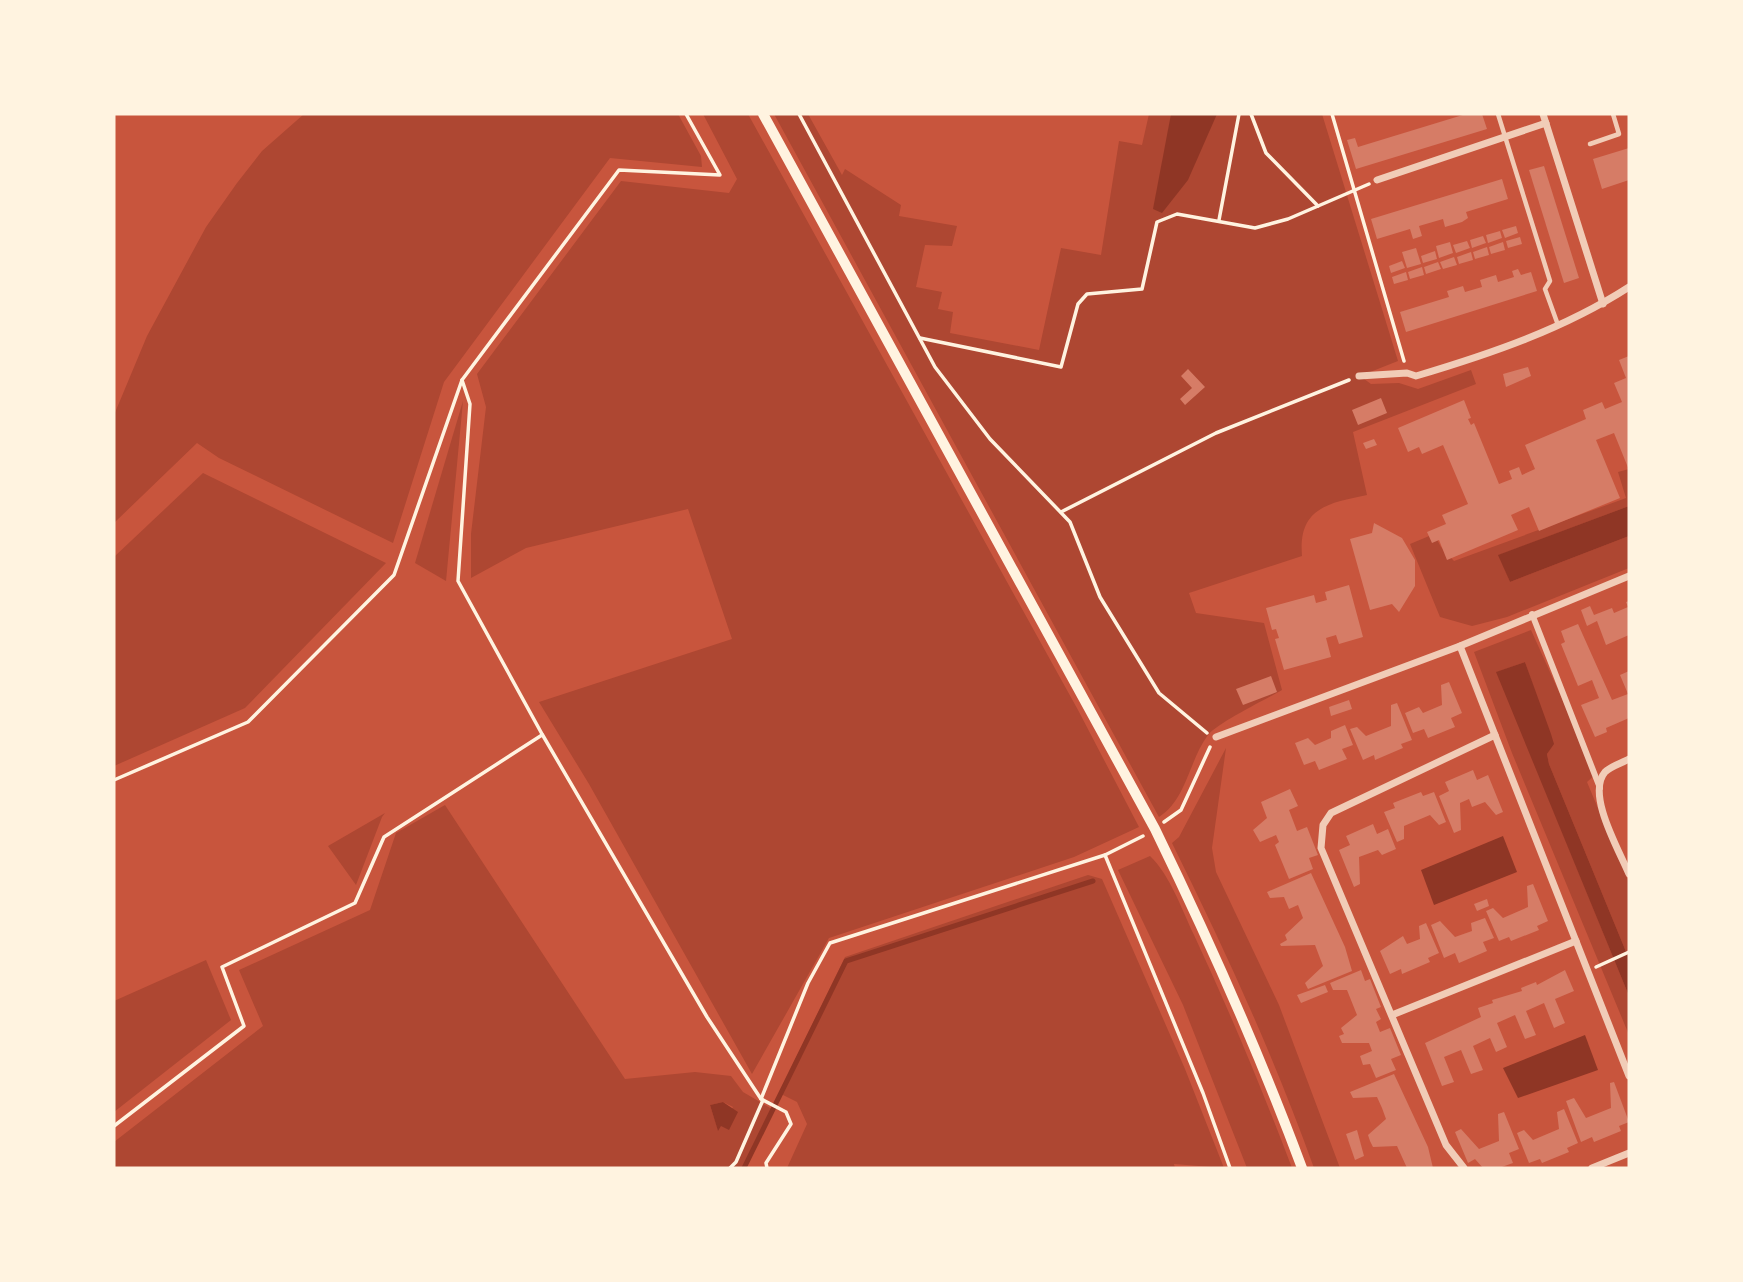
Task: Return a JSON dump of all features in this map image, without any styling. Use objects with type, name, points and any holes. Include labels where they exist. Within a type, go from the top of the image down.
[{"type":"main road","points":[[763,114],[1155,829],[1207,936],[1266,1070],[1301,1168]]},
{"type":"street","points":[[1543,114],[1603,304]]},
{"type":"street","points":[[1377,180],[1546,123]]},
{"type":"street","points":[[1359,376],[1407,373],[1416,376],[1483,356],[1558,325],[1603,304],[1629,288]]},
{"type":"street","points":[[1216,737],[1460,646],[1629,576]]},
{"type":"street","points":[[1532,614],[1600,790]]},
{"type":"street","points":[[1460,646],[1629,1076]]},
{"type":"street","points":[[1464,1168],[1447,1145],[1321,848],[1323,825],[1331,813],[1495,735]]},
{"type":"street","points":[[1629,760],[1607,769],[1600,779],[1599,803],[1629,874]]},
{"type":"street","points":[[1392,1015],[1576,941]]},
{"type":"street","points":[[1592,1168],[1629,1153]]},
{"type":"lane","points":[[1498,114],[1550,281],[1545,289],[1558,325]]},
{"type":"lane","points":[[1590,144],[1619,134],[1613,114]]},
{"type":"path","points":[[114,780],[248,722],[394,575],[462,380],[619,170],[720,174],[686,114]]},
{"type":"path","points":[[730,1168],[736,1162],[808,983],[830,943],[1105,855],[1155,829],[1181,810],[1216,737],[1211,736],[1158,693],[1100,597],[1070,522],[990,439],[935,367],[799,114]]},
{"type":"path","points":[[1219,220],[1239,114]]},
{"type":"path","points":[[1251,114],[1266,153],[1318,206]]},
{"type":"path","points":[[1332,114],[1356,189],[1407,373]]},
{"type":"path","points":[[920,338],[1061,367],[1078,304],[1087,294],[1142,289],[1157,222],[1177,214],[1255,228],[1288,219],[1377,180]]},
{"type":"path","points":[[1062,512],[1216,433],[1359,376]]},
{"type":"path","points":[[462,380],[470,404],[458,581],[542,734],[707,1017],[762,1100],[786,1112],[791,1124],[766,1163],[767,1168]]},
{"type":"path","points":[[114,1126],[244,1026],[222,967],[355,903],[384,837],[542,734]]},
{"type":"path","points":[[1105,855],[1203,1093],[1230,1168]]},
{"type":"path","points":[[1605,963],[1629,952]]},
{"type":"shaded area","points":[[304,114],[678,114],[701,156],[702,167],[610,158],[444,382],[393,543],[219,458],[197,443],[114,523],[114,415],[147,336],[206,227],[237,183],[262,151]]},
{"type":"shaded area","points":[[703,114],[748,114],[1078,710],[1139,827],[1074,857],[829,938],[752,1074],[589,784],[539,702],[732,639],[688,509],[526,548],[471,578],[471,534],[486,407],[477,374],[621,181],[729,193],[737,179]]},
{"type":"shaded area","points":[[774,114],[808,114],[842,175],[845,169],[901,205],[899,216],[957,226],[952,246],[925,245],[916,287],[942,292],[938,309],[953,312],[950,333],[1039,350],[1061,248],[1101,255],[1119,141],[1142,145],[1149,114],[1322,114],[1398,361],[1360,376],[1371,384],[1399,383],[1418,389],[1471,370],[1476,384],[1353,432],[1367,495],[1340,501],[1318,510],[1305,527],[1302,556],[1189,593],[1196,613],[1264,623],[1282,690],[1208,735],[1182,790],[1159,817]]},
{"type":"shaded area","points":[[1171,114],[1217,114],[1188,180],[1162,213],[1153,209]]},
{"type":"shaded area","points":[[463,401],[446,581],[415,563]]},
{"type":"shaded area","points":[[1629,469],[1629,506],[1499,555],[1510,582],[1629,536],[1629,568],[1507,617],[1472,626],[1440,617],[1410,544],[1434,534],[1441,547],[1454,561],[1626,498],[1618,472]]},
{"type":"shaded area","points":[[203,473],[386,563],[245,708],[114,766],[114,557]]},
{"type":"shaded area","points":[[1629,506],[1629,536],[1510,582],[1498,555]]},
{"type":"shaded area","points":[[1531,630],[1596,774],[1587,782],[1629,883],[1629,959],[1549,764],[1547,754],[1553,744],[1525,662],[1497,672],[1629,996],[1629,1035],[1512,753],[1474,652]]},
{"type":"shaded area","points":[[1525,662],[1554,744],[1547,754],[1549,764],[1629,959],[1629,996],[1496,672]]},
{"type":"shaded area","points":[[1226,748],[1212,848],[1216,872],[1279,1005],[1340,1168],[1314,1168],[1248,1004],[1172,843],[1179,837]]},
{"type":"shaded area","points":[[445,805],[625,1079],[695,1072],[731,1076],[743,1092],[772,1109],[742,1168],[114,1168],[114,1142],[263,1026],[239,970],[370,910],[396,833]],"holes":[[[723,1102],[733,1107],[718,1130],[710,1105]]]},
{"type":"shaded area","points":[[385,813],[382,817],[356,885],[328,846]]},
{"type":"shaded area","points":[[1503,836],[1517,872],[1434,905],[1421,870]]},
{"type":"shaded area","points":[[1150,856],[1164,873],[1180,904],[1245,1051],[1292,1168],[1247,1168],[1183,1005],[1118,870]]},
{"type":"shaded area","points":[[1088,875],[1102,879],[1185,1069],[1224,1168],[1174,1164],[1175,1168],[787,1168],[807,1124],[797,1102],[779,1093],[845,957]]},
{"type":"shaded area","points":[[206,960],[231,1020],[114,1112],[114,1001]]},
{"type":"shaded area","points":[[1585,1035],[1598,1070],[1518,1098],[1503,1068]]},
{"type":"shaded area","points":[[723,1102],[738,1112],[729,1130],[721,1126],[718,1131],[710,1105]]},
{"type":"building","points":[[1466,114],[1482,114],[1487,129],[1356,169],[1347,140],[1355,138],[1358,147]]},
{"type":"building","points":[[1629,148],[1629,180],[1602,189],[1593,159]]},
{"type":"building","points":[[1544,166],[1579,278],[1564,283],[1529,170]]},
{"type":"building","points":[[1502,179],[1508,199],[1466,212],[1468,218],[1462,222],[1445,227],[1443,219],[1419,226],[1422,236],[1413,239],[1410,229],[1377,239],[1371,219]]},
{"type":"building","points":[[1516,226],[1518,233],[1505,238],[1502,230]]},
{"type":"building","points":[[1500,231],[1502,238],[1488,243],[1486,235]]},
{"type":"building","points":[[1483,236],[1486,243],[1472,248],[1470,240]]},
{"type":"building","points":[[1520,237],[1522,244],[1508,248],[1506,241]]},
{"type":"building","points":[[1467,241],[1470,248],[1456,253],[1453,245]]},
{"type":"building","points":[[1450,242],[1453,253],[1439,258],[1436,246]]},
{"type":"building","points":[[1503,242],[1505,250],[1491,254],[1489,247]]},
{"type":"building","points":[[1487,247],[1489,255],[1475,259],[1473,252]]},
{"type":"building","points":[[1416,248],[1421,264],[1407,268],[1402,252]]},
{"type":"building","points":[[1435,251],[1437,259],[1423,263],[1421,256]]},
{"type":"building","points":[[1471,252],[1473,260],[1459,264],[1457,257]]},
{"type":"building","points":[[1454,257],[1457,265],[1443,269],[1440,262]]},
{"type":"building","points":[[1402,261],[1405,268],[1391,273],[1389,266]]},
{"type":"building","points":[[1438,262],[1441,269],[1426,274],[1424,267]]},
{"type":"building","points":[[1422,267],[1424,275],[1410,279],[1408,272]]},
{"type":"building","points":[[1518,269],[1521,275],[1531,272],[1537,291],[1406,332],[1400,312],[1449,297],[1447,291],[1463,286],[1465,292],[1482,287],[1480,280],[1496,275],[1498,282],[1514,277],[1512,271]]},
{"type":"building","points":[[1406,272],[1408,280],[1394,284],[1392,277]]},
{"type":"building","points":[[1629,356],[1629,470],[1614,433],[1596,440],[1620,498],[1539,531],[1529,507],[1511,515],[1518,530],[1447,560],[1439,540],[1432,543],[1427,532],[1446,524],[1442,515],[1468,504],[1443,445],[1422,454],[1419,447],[1408,452],[1398,428],[1464,400],[1471,418],[1468,419],[1471,425],[1474,423],[1499,484],[1512,479],[1509,471],[1519,467],[1522,475],[1535,469],[1525,445],[1586,419],[1583,410],[1602,402],[1605,409],[1622,402],[1614,383],[1626,378],[1619,360]]},
{"type":"building","points":[[1528,367],[1531,376],[1506,387],[1503,374]]},
{"type":"building","points":[[1188,369],[1205,387],[1185,405],[1180,399],[1192,388],[1181,376]]},
{"type":"building","points":[[1381,398],[1387,413],[1358,425],[1352,410]]},
{"type":"building","points":[[1374,439],[1377,445],[1366,449],[1363,443]]},
{"type":"building","points":[[1374,523],[1402,538],[1415,560],[1415,586],[1399,612],[1392,604],[1370,610],[1350,539],[1372,533]]},
{"type":"building","points":[[1349,585],[1363,637],[1339,644],[1336,635],[1326,638],[1331,657],[1284,670],[1275,639],[1279,638],[1276,629],[1272,630],[1266,608],[1314,595],[1316,603],[1327,600],[1325,592]]},
{"type":"building","points":[[1629,601],[1629,635],[1606,645],[1597,621],[1587,626],[1581,610],[1590,606],[1594,615],[1612,608],[1614,613],[1628,607],[1626,602]]},
{"type":"building","points":[[1578,624],[1612,700],[1628,694],[1620,675],[1629,671],[1629,718],[1606,728],[1607,732],[1595,737],[1581,705],[1599,698],[1592,680],[1578,686],[1561,644],[1565,642],[1561,631]]},
{"type":"building","points":[[1271,676],[1277,692],[1243,705],[1236,689]]},
{"type":"building","points":[[1449,682],[1462,713],[1451,718],[1455,727],[1428,738],[1424,729],[1413,733],[1405,713],[1419,707],[1423,713],[1442,705],[1441,685]]},
{"type":"building","points":[[1349,700],[1352,709],[1331,716],[1329,707]]},
{"type":"building","points":[[1397,703],[1412,740],[1401,744],[1403,748],[1375,760],[1374,755],[1363,760],[1350,729],[1357,727],[1366,736],[1391,726],[1391,705]]},
{"type":"building","points":[[1345,725],[1353,745],[1342,749],[1347,759],[1319,770],[1315,761],[1304,765],[1295,743],[1308,738],[1315,745],[1331,738],[1331,731]]},
{"type":"building","points":[[1473,770],[1477,780],[1488,775],[1503,812],[1496,815],[1485,802],[1472,807],[1469,799],[1460,803],[1461,830],[1454,833],[1439,796],[1449,791],[1445,782]]},
{"type":"building","points":[[1290,789],[1298,806],[1289,810],[1297,831],[1307,827],[1318,855],[1309,858],[1313,869],[1289,879],[1275,845],[1279,842],[1276,835],[1260,842],[1253,830],[1267,818],[1261,802]]},
{"type":"building","points":[[1421,792],[1423,796],[1434,792],[1446,822],[1439,825],[1430,815],[1404,826],[1404,839],[1397,842],[1384,812],[1395,808],[1393,803]]},
{"type":"building","points":[[1373,824],[1377,834],[1388,829],[1396,849],[1382,855],[1378,850],[1359,857],[1360,884],[1354,887],[1339,850],[1350,845],[1346,836]]},
{"type":"building","points":[[1311,873],[1345,947],[1352,971],[1308,989],[1305,983],[1323,966],[1315,945],[1281,946],[1280,944],[1287,940],[1285,935],[1303,918],[1298,905],[1289,909],[1284,897],[1270,898],[1267,892]]},
{"type":"building","points":[[1533,884],[1548,921],[1537,926],[1539,930],[1511,941],[1509,937],[1499,941],[1486,911],[1493,908],[1503,918],[1528,907],[1527,886]]},
{"type":"building","points":[[1487,899],[1489,906],[1477,911],[1474,904]]},
{"type":"building","points":[[1485,918],[1494,938],[1483,942],[1487,951],[1459,963],[1455,953],[1444,958],[1431,925],[1440,921],[1455,937],[1472,931],[1471,923]]},
{"type":"building","points":[[1426,923],[1439,953],[1428,958],[1430,962],[1402,974],[1401,969],[1390,974],[1380,951],[1403,936],[1407,944],[1420,939],[1419,926]]},
{"type":"building","points":[[1361,970],[1365,981],[1370,979],[1381,1007],[1376,1009],[1381,1019],[1376,1022],[1380,1032],[1390,1028],[1401,1055],[1391,1059],[1396,1070],[1376,1078],[1370,1064],[1363,1065],[1360,1056],[1372,1051],[1369,1043],[1342,1043],[1339,1036],[1344,1034],[1341,1028],[1357,1015],[1347,990],[1333,990],[1330,983]]},
{"type":"building","points":[[1565,970],[1574,991],[1555,999],[1565,1023],[1554,1028],[1544,1003],[1526,1011],[1536,1035],[1525,1039],[1515,1015],[1497,1023],[1507,1047],[1496,1052],[1490,1038],[1473,1046],[1483,1070],[1471,1074],[1461,1050],[1444,1057],[1454,1082],[1442,1086],[1425,1043],[1481,1017],[1478,1008],[1493,1003],[1492,1000],[1522,991],[1521,988],[1536,982],[1537,985]]},
{"type":"building","points":[[1325,985],[1328,992],[1301,1003],[1297,995]]},
{"type":"building","points":[[1394,1074],[1428,1147],[1433,1168],[1407,1168],[1397,1146],[1373,1147],[1370,1141],[1368,1135],[1386,1119],[1382,1108],[1377,1097],[1353,1098],[1350,1092]]},
{"type":"building","points":[[1614,1082],[1629,1122],[1619,1126],[1621,1131],[1594,1142],[1592,1137],[1581,1142],[1566,1101],[1574,1098],[1586,1118],[1611,1108],[1610,1083]]},
{"type":"building","points":[[1564,1109],[1578,1143],[1567,1148],[1569,1152],[1542,1163],[1540,1159],[1529,1163],[1517,1133],[1524,1130],[1533,1140],[1559,1129],[1557,1112]]},
{"type":"building","points":[[1504,1112],[1519,1149],[1509,1153],[1513,1163],[1499,1168],[1483,1168],[1475,1159],[1468,1163],[1455,1132],[1461,1129],[1479,1149],[1499,1141],[1498,1114]]},
{"type":"building","points":[[1357,1130],[1364,1156],[1355,1160],[1346,1134]]},
{"type":"waterway","points":[[744,1168],[846,961],[1093,881]]}]
